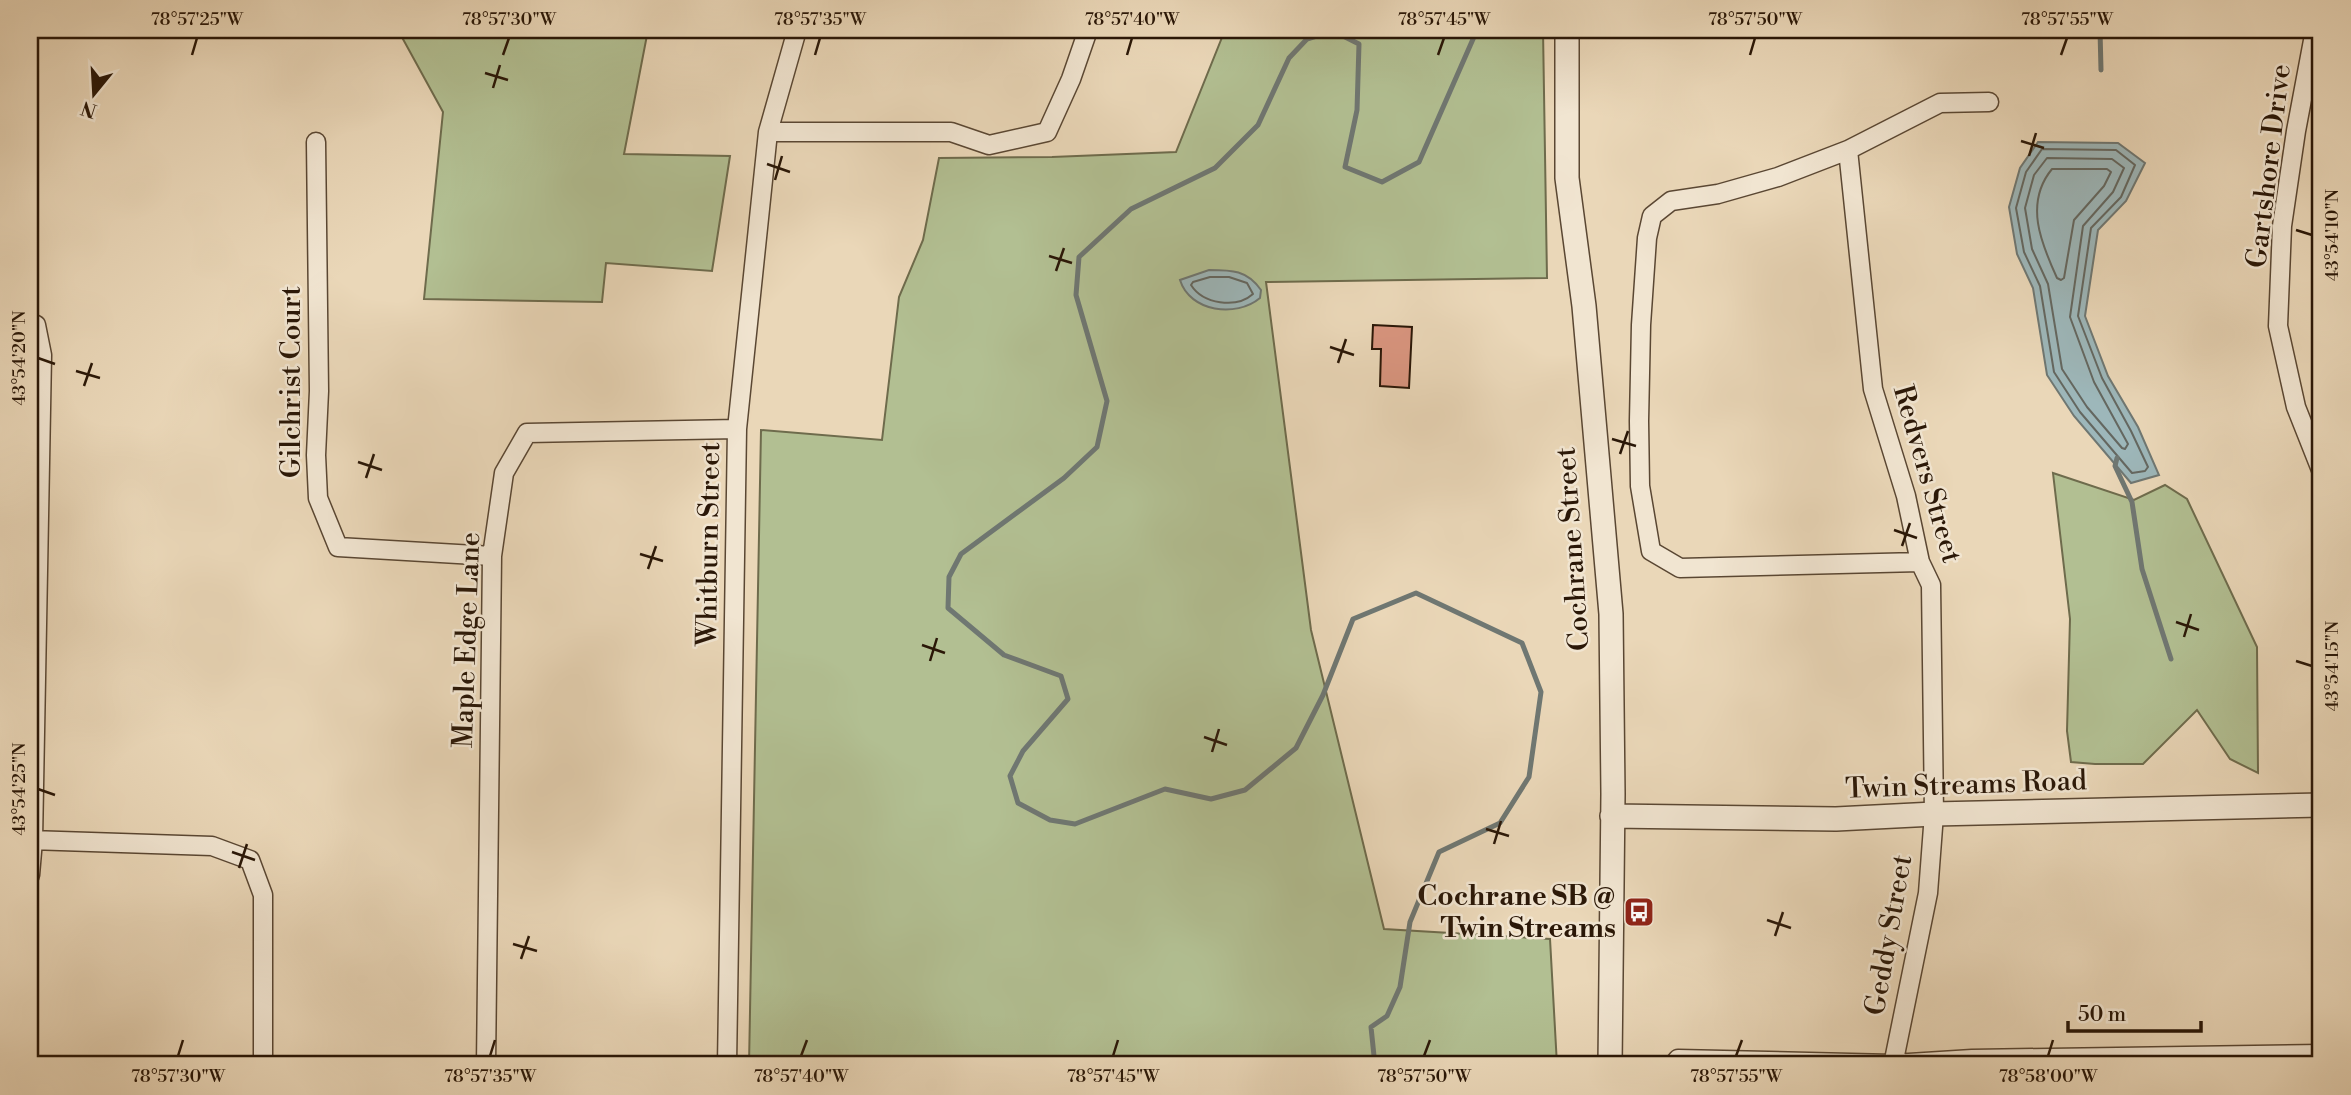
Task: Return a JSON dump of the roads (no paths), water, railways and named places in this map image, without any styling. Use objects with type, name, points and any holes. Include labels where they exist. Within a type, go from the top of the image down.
[{"type":"street","name":"Whitburn Street","points":[[727,1065],[737,429],[768,132],[797,30]]},
{"type":"street","points":[[768,132],[951,132],[989,145],[1047,132],[1071,79],[1088,30]]},
{"type":"street","name":"Cochrane Street","points":[[1567,30],[1567,178],[1584,306],[1611,614],[1610,1065]]},
{"type":"street","name":"Gartshore Drive","points":[[2315,30],[2282,226],[2278,326],[2296,407],[2321,470]]},
{"type":"street","points":[[1920,562],[1679,568],[1651,551],[1640,486],[1639,421],[1641,324],[1647,238],[1651,216],[1671,201],[1730,191],[1778,177],[1848,150],[1940,103],[1989,102]]},
{"type":"street","name":"Gilchrist Court","points":[[316,142],[319,391],[316,466],[318,498],[338,547],[492,556]]},
{"type":"street","name":"Redvers Street","points":[[1848,150],[1874,389],[1906,496],[1920,562],[1931,585],[1934,814]]},
{"type":"street","points":[[30,322],[36,325],[42,355],[30,875]]},
{"type":"street","name":"Maple Edge Lane","points":[[486,1065],[492,556],[504,473],[527,433],[737,429]]},
{"type":"street","name":"Twin Streams Road","points":[[1612,816],[1836,819],[1934,814],[2321,805]]},
{"type":"street","name":"Geddy Street","points":[[1893,1065],[1928,893],[1934,814]]},
{"type":"street","points":[[31,840],[212,846],[250,859],[263,895],[263,1065]]},
{"type":"street","points":[[1673,1065],[1678,1059],[1893,1065],[1972,1059],[2128,1061],[2321,1054]]},
{"type":"water","points":[[2038,142],[2118,143],[2145,163],[2126,201],[2098,230],[2085,316],[2108,376],[2138,427],[2159,475],[2131,483],[2074,416],[2047,375],[2033,288],[2017,254],[2009,207],[2020,168]]},
{"type":"water","points":[[1209,270],[1232,271],[1250,278],[1261,290],[1260,298],[1239,308],[1227,310],[1203,305],[1185,291],[1180,280]]},
{"type":"waterway","points":[[1381,1065],[1374,1056],[1371,1027],[1387,1016],[1400,987],[1410,922],[1439,852],[1500,823],[1529,777],[1541,692],[1522,643],[1416,593],[1353,619],[1323,695],[1296,748],[1245,790],[1211,799],[1165,789],[1075,824],[1050,820],[1018,803],[1010,776],[1023,751],[1068,699],[1061,676],[1004,655],[948,608],[949,577],[961,554],[1064,478],[1097,447],[1107,401],[1076,295],[1079,257],[1131,209],[1215,168],[1258,125],[1289,58],[1307,39],[1333,31],[1359,44],[1357,110],[1345,167],[1382,182],[1419,162],[1477,30]]},
{"type":"waterway","points":[[2100,30],[2101,70]]},
{"type":"waterway","points":[[2117,458],[2115,466],[2132,502],[2142,569],[2171,659]]},
{"type":"place","name":"Cochrane SB @ Twin Streams","points":[[1639,912]]}]
